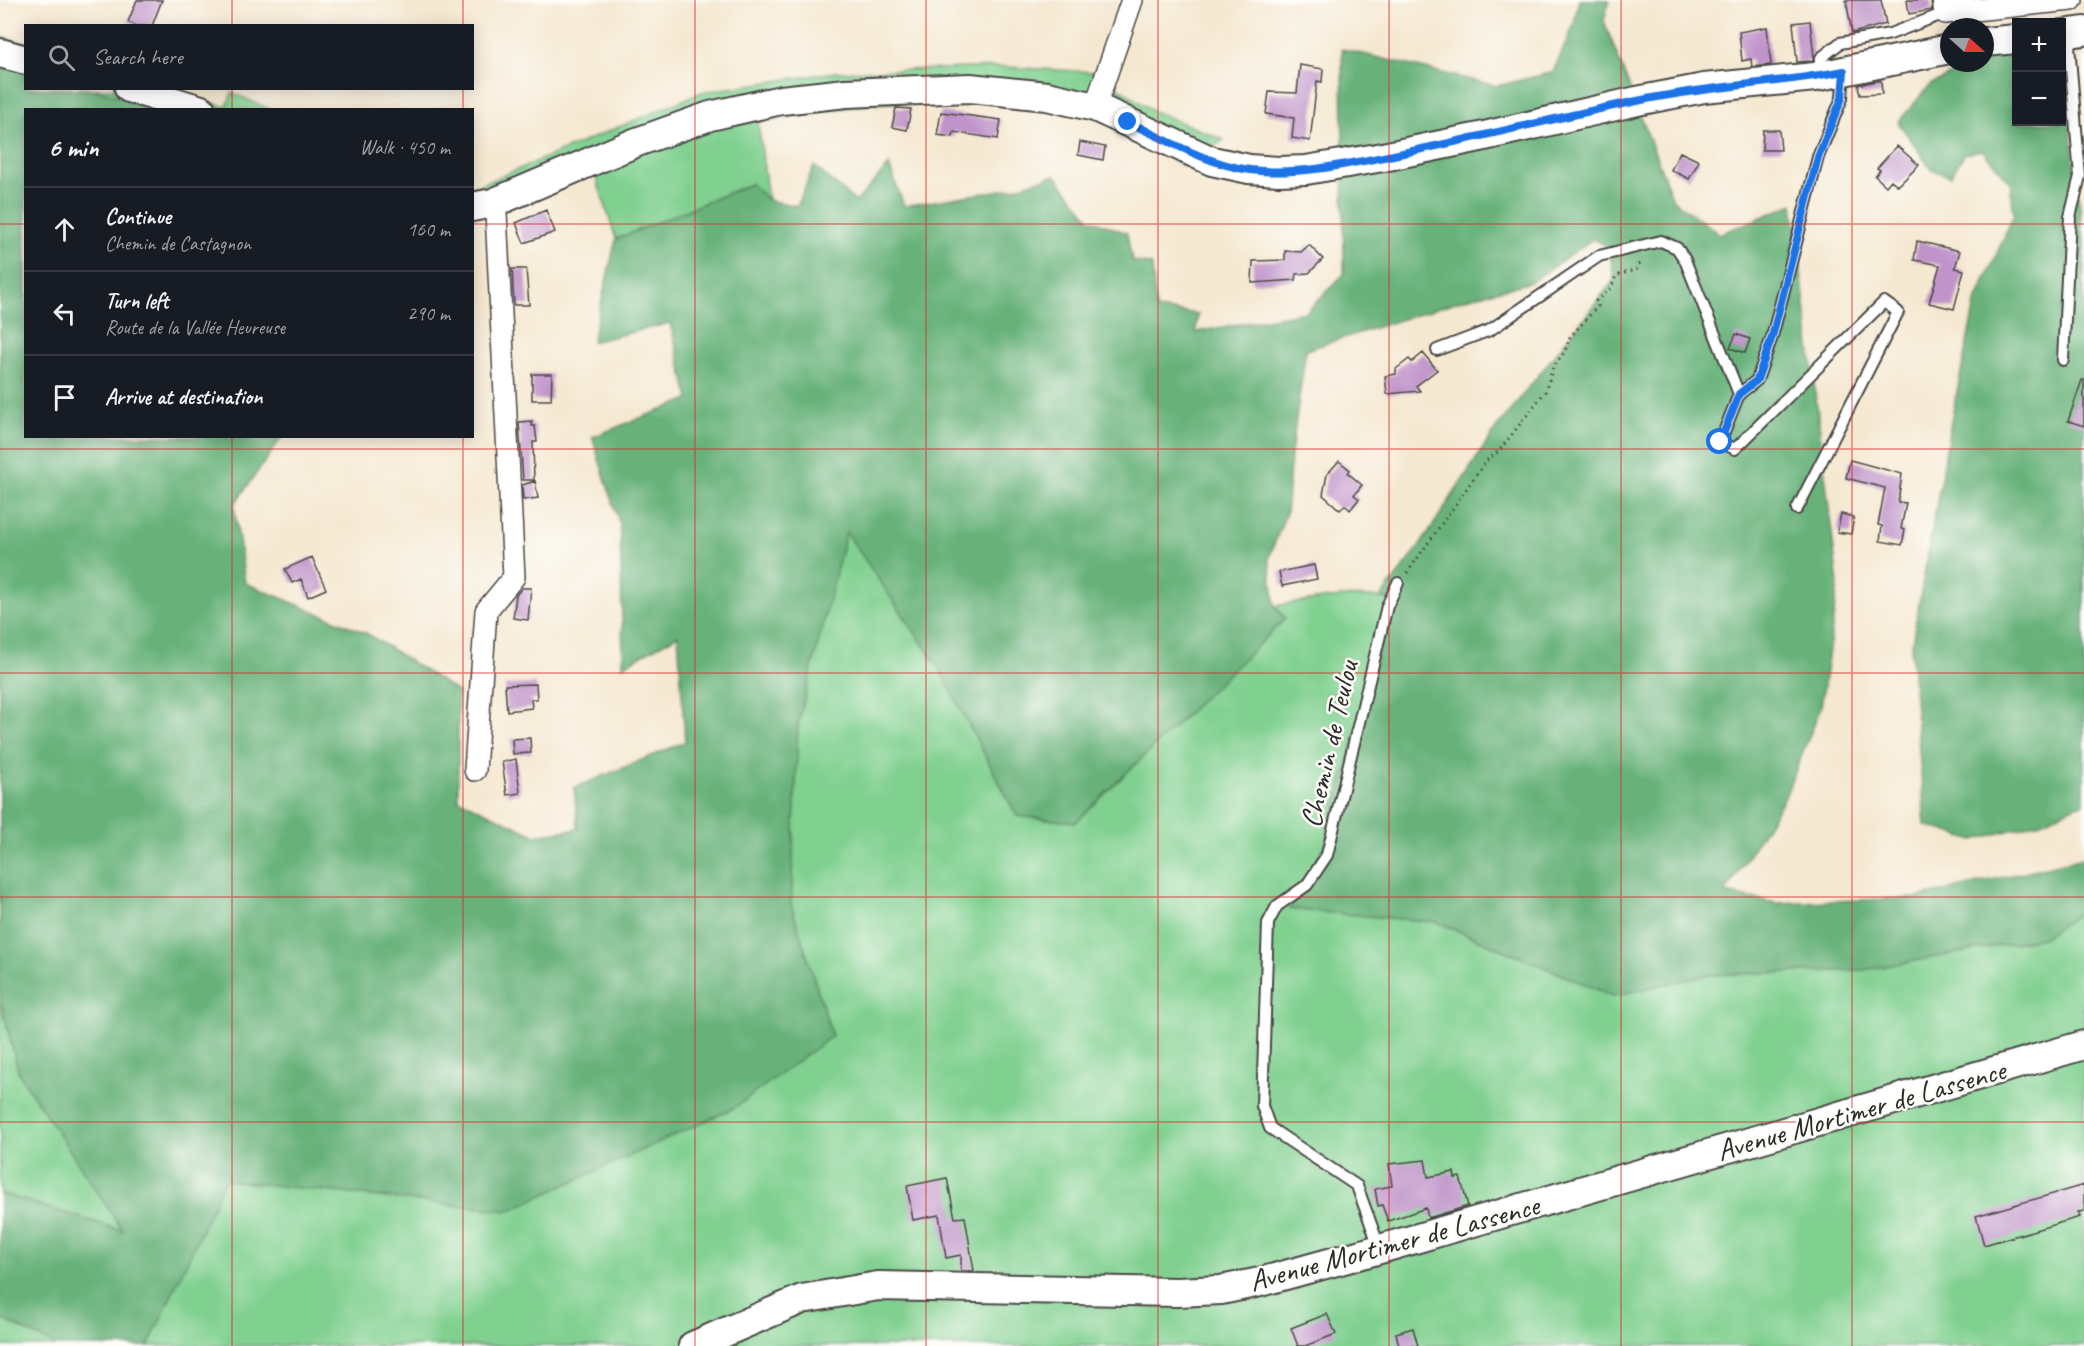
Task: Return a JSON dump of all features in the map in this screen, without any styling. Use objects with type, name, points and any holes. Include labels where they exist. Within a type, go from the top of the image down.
[{"type":"street","points":[[1095,107],[1132,0]]},
{"type":"street","points":[[1944,6],[2072,0]]},
{"type":"street","points":[[1994,41],[2012,39]]},
{"type":"street","points":[[483,205],[637,142],[710,116],[781,100],[846,93],[970,88],[1047,96],[1095,107],[1212,161],[1249,170],[1288,171],[1383,157],[1693,90],[1815,77],[1940,51]]},
{"type":"street","points":[[0,53],[24,59]]},
{"type":"street","points":[[136,90],[194,108]]},
{"type":"street","points":[[476,770],[486,611],[514,577],[496,213],[483,205]]},
{"type":"street","name":"Avenue Mortimer de Lassence","points":[[693,1346],[802,1299],[878,1286],[1178,1292],[1221,1290],[1260,1282],[2084,1045]]},
{"type":"lane","points":[[1815,77],[1821,58],[1839,43],[1890,34],[1944,6]]},
{"type":"lane","points":[[2063,360],[2070,217],[2080,176],[2071,33]]},
{"type":"lane","points":[[1797,508],[1898,312],[1884,302],[1735,449],[1720,442],[1739,394],[1757,380],[1772,337],[1818,157],[1842,98],[1844,71]]},
{"type":"lane","points":[[1437,350],[1490,330],[1599,256],[1661,241],[1677,248],[1685,260],[1739,394]]},
{"type":"lane","name":"Chemin de Teulou","points":[[1380,1249],[1357,1186],[1270,1128],[1262,1106],[1262,1094],[1268,922],[1277,906],[1307,885],[1327,855],[1387,606],[1398,583]]},
{"type":"path","points":[[1398,583],[1435,535],[1486,461],[1499,451],[1545,392],[1553,368],[1565,351],[1570,337],[1598,306],[1596,301],[1611,288],[1616,276],[1637,269]]},
{"type":"green space","points":[[1579,0],[1609,0],[1604,21],[1673,200],[1720,234],[1793,204],[1838,584],[1821,707],[1785,797],[1725,893],[1777,903],[1915,898],[2084,858],[2084,910],[2042,938],[1863,970],[1707,975],[1613,996],[1437,922],[1289,909],[1326,843],[1383,631],[1397,602],[1381,597],[1419,547],[1495,430],[1614,280],[1609,247],[1593,239],[1531,282],[1465,299],[1306,350],[1291,454],[1286,513],[1269,558],[1275,606],[1285,619],[1076,822],[1017,816],[938,666],[846,532],[798,724],[791,905],[832,1036],[734,1108],[508,1211],[225,1180],[148,1346],[57,1346],[0,1318],[0,1193],[123,1231],[19,1074],[0,999],[0,37],[24,43],[24,90],[95,90],[169,108],[24,108],[24,438],[281,438],[234,505],[245,583],[366,633],[458,692],[458,799],[534,835],[578,829],[574,788],[685,742],[678,635],[623,666],[620,525],[592,437],[689,399],[670,323],[592,342],[616,239],[751,184],[768,200],[797,206],[814,166],[856,202],[889,165],[904,206],[1014,188],[1055,175],[1090,219],[1127,233],[1132,261],[1152,265],[1156,309],[1198,314],[1196,332],[1306,312],[1344,274],[1342,49],[1497,86],[1553,72],[1574,24]]},
{"type":"green space","points":[[2012,54],[2012,126],[2066,126],[2066,91],[2084,242],[2084,803],[2041,822],[1974,840],[1925,825],[1911,649],[1952,416],[1975,304],[2014,214],[2010,182],[1982,150],[1964,154],[1951,176],[1932,170],[1898,122],[1931,84],[1955,72],[1994,72],[1994,56]]},
{"type":"green space","points":[[1004,67],[1095,72],[1153,111],[1224,140],[1184,166],[1104,119],[999,98],[872,104],[758,122],[768,200],[751,184],[616,239],[594,171],[474,215],[474,188],[702,92],[836,72]]},
{"type":"green space","points":[[95,90],[169,90],[226,107],[232,93],[268,108],[169,108]]},
{"type":"green space","points":[[846,531],[938,666],[1017,816],[1076,822],[1285,618],[1275,606],[1351,597],[1397,601],[1383,631],[1326,843],[1290,909],[1437,922],[1613,996],[1707,975],[1863,970],[2042,938],[2084,910],[2084,1346],[736,1346],[733,1339],[720,1346],[148,1346],[225,1180],[508,1211],[832,1036],[791,905],[798,724]]},
{"type":"green space","points":[[0,999],[19,1074],[124,1231],[0,1193]]},
{"type":"green space","points":[[0,1318],[57,1346],[0,1346]]},
{"type":"building","points":[[137,0],[162,0],[153,24],[128,22]]},
{"type":"building","points":[[1846,0],[1881,0],[1886,24],[1852,33]]},
{"type":"building","points":[[1907,0],[1931,0],[1932,10],[1909,14]]},
{"type":"building","points":[[1810,21],[1814,57],[1812,61],[1797,62],[1793,23]]},
{"type":"building","points":[[1767,27],[1771,65],[1752,67],[1751,59],[1742,61],[1739,32]]},
{"type":"building","points":[[1300,65],[1323,69],[1322,82],[1317,81],[1310,141],[1292,138],[1294,118],[1266,114],[1269,92],[1297,93]]},
{"type":"building","points":[[1881,81],[1882,94],[1860,95],[1858,85]]},
{"type":"building","points":[[896,108],[911,109],[907,130],[892,127]]},
{"type":"building","points":[[941,112],[1001,120],[998,139],[954,132],[953,137],[937,135]]},
{"type":"building","points":[[1763,130],[1779,130],[1781,150],[1762,150]]},
{"type":"building","points":[[1080,142],[1105,147],[1103,160],[1078,155]]},
{"type":"building","points":[[1897,146],[1919,165],[1898,186],[1891,180],[1886,186],[1875,176],[1880,170],[1877,168]]},
{"type":"building","points":[[1680,152],[1699,161],[1689,179],[1671,170]]},
{"type":"building","points":[[546,210],[555,232],[524,243],[516,223]]},
{"type":"building","points":[[1917,241],[1960,251],[1955,268],[1964,270],[1954,309],[1929,303],[1940,265],[1914,260]]},
{"type":"building","points":[[1309,245],[1323,259],[1309,273],[1296,274],[1296,280],[1252,283],[1253,261],[1285,260],[1285,251],[1301,252]]},
{"type":"building","points":[[512,269],[526,269],[529,305],[514,305]]},
{"type":"building","points":[[1736,334],[1750,339],[1745,353],[1730,348]]},
{"type":"building","points":[[1423,353],[1437,370],[1416,386],[1420,391],[1387,394],[1385,376],[1396,374],[1396,369],[1409,359],[1412,362]]},
{"type":"building","points":[[532,374],[552,374],[551,400],[532,400]]},
{"type":"building","points":[[2082,380],[2084,380],[2084,426],[2068,421]]},
{"type":"building","points":[[532,421],[537,442],[533,442],[534,480],[523,480],[519,422]]},
{"type":"building","points":[[1850,460],[1902,474],[1898,502],[1906,503],[1901,529],[1905,530],[1902,545],[1880,541],[1882,526],[1878,525],[1885,488],[1846,478]]},
{"type":"building","points":[[1339,461],[1350,470],[1348,473],[1362,485],[1354,495],[1359,499],[1350,510],[1345,505],[1340,510],[1323,495],[1327,474]]},
{"type":"building","points":[[535,481],[538,498],[523,500],[522,485]]},
{"type":"building","points":[[1841,514],[1854,517],[1851,534],[1837,532]]},
{"type":"building","points":[[312,557],[326,589],[308,597],[301,579],[292,583],[285,569]]},
{"type":"building","points":[[1314,565],[1317,579],[1282,586],[1279,572]]},
{"type":"building","points":[[522,588],[531,588],[528,620],[513,618],[516,595]]},
{"type":"building","points":[[536,684],[537,699],[531,699],[532,708],[507,711],[505,685]]},
{"type":"building","points":[[530,738],[531,753],[513,754],[512,739]]},
{"type":"building","points":[[516,759],[520,793],[507,795],[502,762]]},
{"type":"building","points":[[1425,1160],[1428,1177],[1454,1172],[1455,1178],[1460,1177],[1468,1206],[1428,1218],[1426,1208],[1388,1221],[1382,1205],[1378,1206],[1375,1189],[1392,1186],[1389,1164]]},
{"type":"building","points":[[947,1178],[955,1218],[965,1217],[974,1271],[961,1271],[961,1255],[946,1258],[939,1215],[913,1220],[907,1186]]},
{"type":"building","points":[[2084,1185],[2084,1211],[2078,1212],[2080,1217],[1984,1245],[1976,1216]]},
{"type":"building","points":[[1327,1314],[1336,1334],[1305,1346],[1298,1346],[1291,1328]]},
{"type":"building","points":[[1413,1328],[1418,1346],[1399,1346],[1396,1333]]},
{"type":"route","points":[[1128,122],[1212,161],[1249,170],[1306,170],[1383,157],[1704,88],[1815,77],[1844,71],[1842,98],[1818,157],[1772,337],[1757,380],[1739,394],[1720,442]]}]
